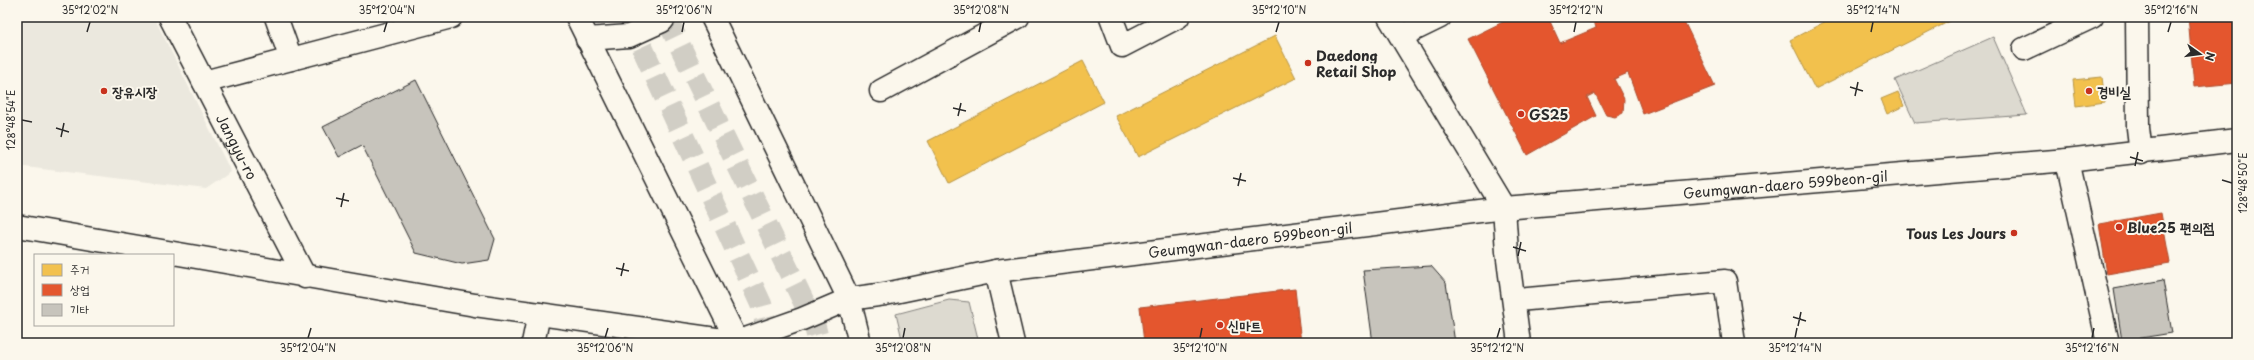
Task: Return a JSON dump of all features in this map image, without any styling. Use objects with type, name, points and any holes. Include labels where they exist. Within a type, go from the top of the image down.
[{"type":"street","name":"Jangyu-ro","points":[[170,17],[305,277]]},
{"type":"street","points":[[276,17],[291,59]]},
{"type":"street","points":[[204,82],[451,17]]},
{"type":"street","points":[[577,17],[737,343]]},
{"type":"street","points":[[587,39],[629,36],[662,21],[665,17]]},
{"type":"street","points":[[712,17],[849,299],[860,343]]},
{"type":"street","points":[[881,91],[1018,17]]},
{"type":"street","points":[[1111,17],[1122,46],[1178,17]]},
{"type":"street","points":[[1389,17],[1504,208],[1507,252],[1519,343]]},
{"type":"street","points":[[1401,36],[1440,17]]},
{"type":"street","points":[[2024,49],[2092,17]]},
{"type":"street","points":[[2137,17],[2138,128],[2140,153]]},
{"type":"street","name":"Geumgwan-daero 599beon-gil","points":[[737,343],[802,320],[849,299],[996,271],[1504,208],[2067,160],[2140,153],[2237,140]]},
{"type":"street","points":[[2067,160],[2108,343]]},
{"type":"street","points":[[17,226],[305,277],[539,314],[737,343]]},
{"type":"street","points":[[996,271],[1014,343]]},
{"type":"street","points":[[1518,300],[1726,280],[1734,343]]},
{"type":"street","points":[[534,343],[539,314]]},
{"type":"shaded area","name":"장유시장","points":[[17,17],[154,17],[231,172],[206,189],[17,166]]},
{"type":"shaded area","points":[[1993,37],[2027,115],[1915,123],[1895,80]]},
{"type":"shaded area","points":[[949,300],[969,302],[979,343],[903,343],[896,314]]},
{"type":"building: 주거","points":[[1834,17],[1958,17],[1815,89],[1790,40]]},
{"type":"building: 주거","points":[[1275,36],[1296,78],[1138,157],[1116,116]]},
{"type":"building: 주거","points":[[1083,61],[1104,102],[949,183],[928,141]]},
{"type":"building: 주거","name":"경비실","points":[[2102,77],[2105,102],[2076,106],[2073,80]]},
{"type":"building: 주거","points":[[1898,92],[1904,106],[1887,114],[1881,99]]},
{"type":"building: 상업","points":[[1513,17],[1548,17],[1560,43],[1596,28],[1593,17],[1682,17],[1715,86],[1643,114],[1628,73],[1614,79],[1624,99],[1623,113],[1615,117],[1606,115],[1595,93],[1587,97],[1596,116],[1527,155],[1468,39]]},
{"type":"building: 상업","points":[[2188,17],[2237,17],[2237,83],[2194,87]]},
{"type":"building: 상업","points":[[2161,213],[2170,263],[2107,274],[2099,224]]},
{"type":"building: 상업","name":"신마트","points":[[1295,289],[1301,343],[1144,343],[1140,307]]},
{"type":"building: 기타","points":[[416,80],[495,239],[489,260],[462,264],[416,253],[362,145],[339,157],[323,127]]},
{"type":"building: 기타","points":[[1431,266],[1446,283],[1455,343],[1373,343],[1363,270]]},
{"type":"building: 기타","points":[[2163,280],[2172,333],[2122,341],[2114,289]]},
{"type":"tunnel","points":[[628,17],[761,304],[771,343]]},
{"type":"tunnel","points":[[666,17],[814,323],[819,343]]},
{"type":"place","name":"Daedong Retail Shop","points":[[1308,63]]},
{"type":"place","name":"장유시장","points":[[104,91]]},
{"type":"place","name":"경비실","points":[[2089,91]]},
{"type":"place","name":"GS25","points":[[1521,114]]},
{"type":"place","name":"Blue25 편의점","points":[[2119,227]]},
{"type":"place","name":"Tous Les Jours","points":[[2014,233]]},
{"type":"place","name":"신마트","points":[[1220,325]]}]
